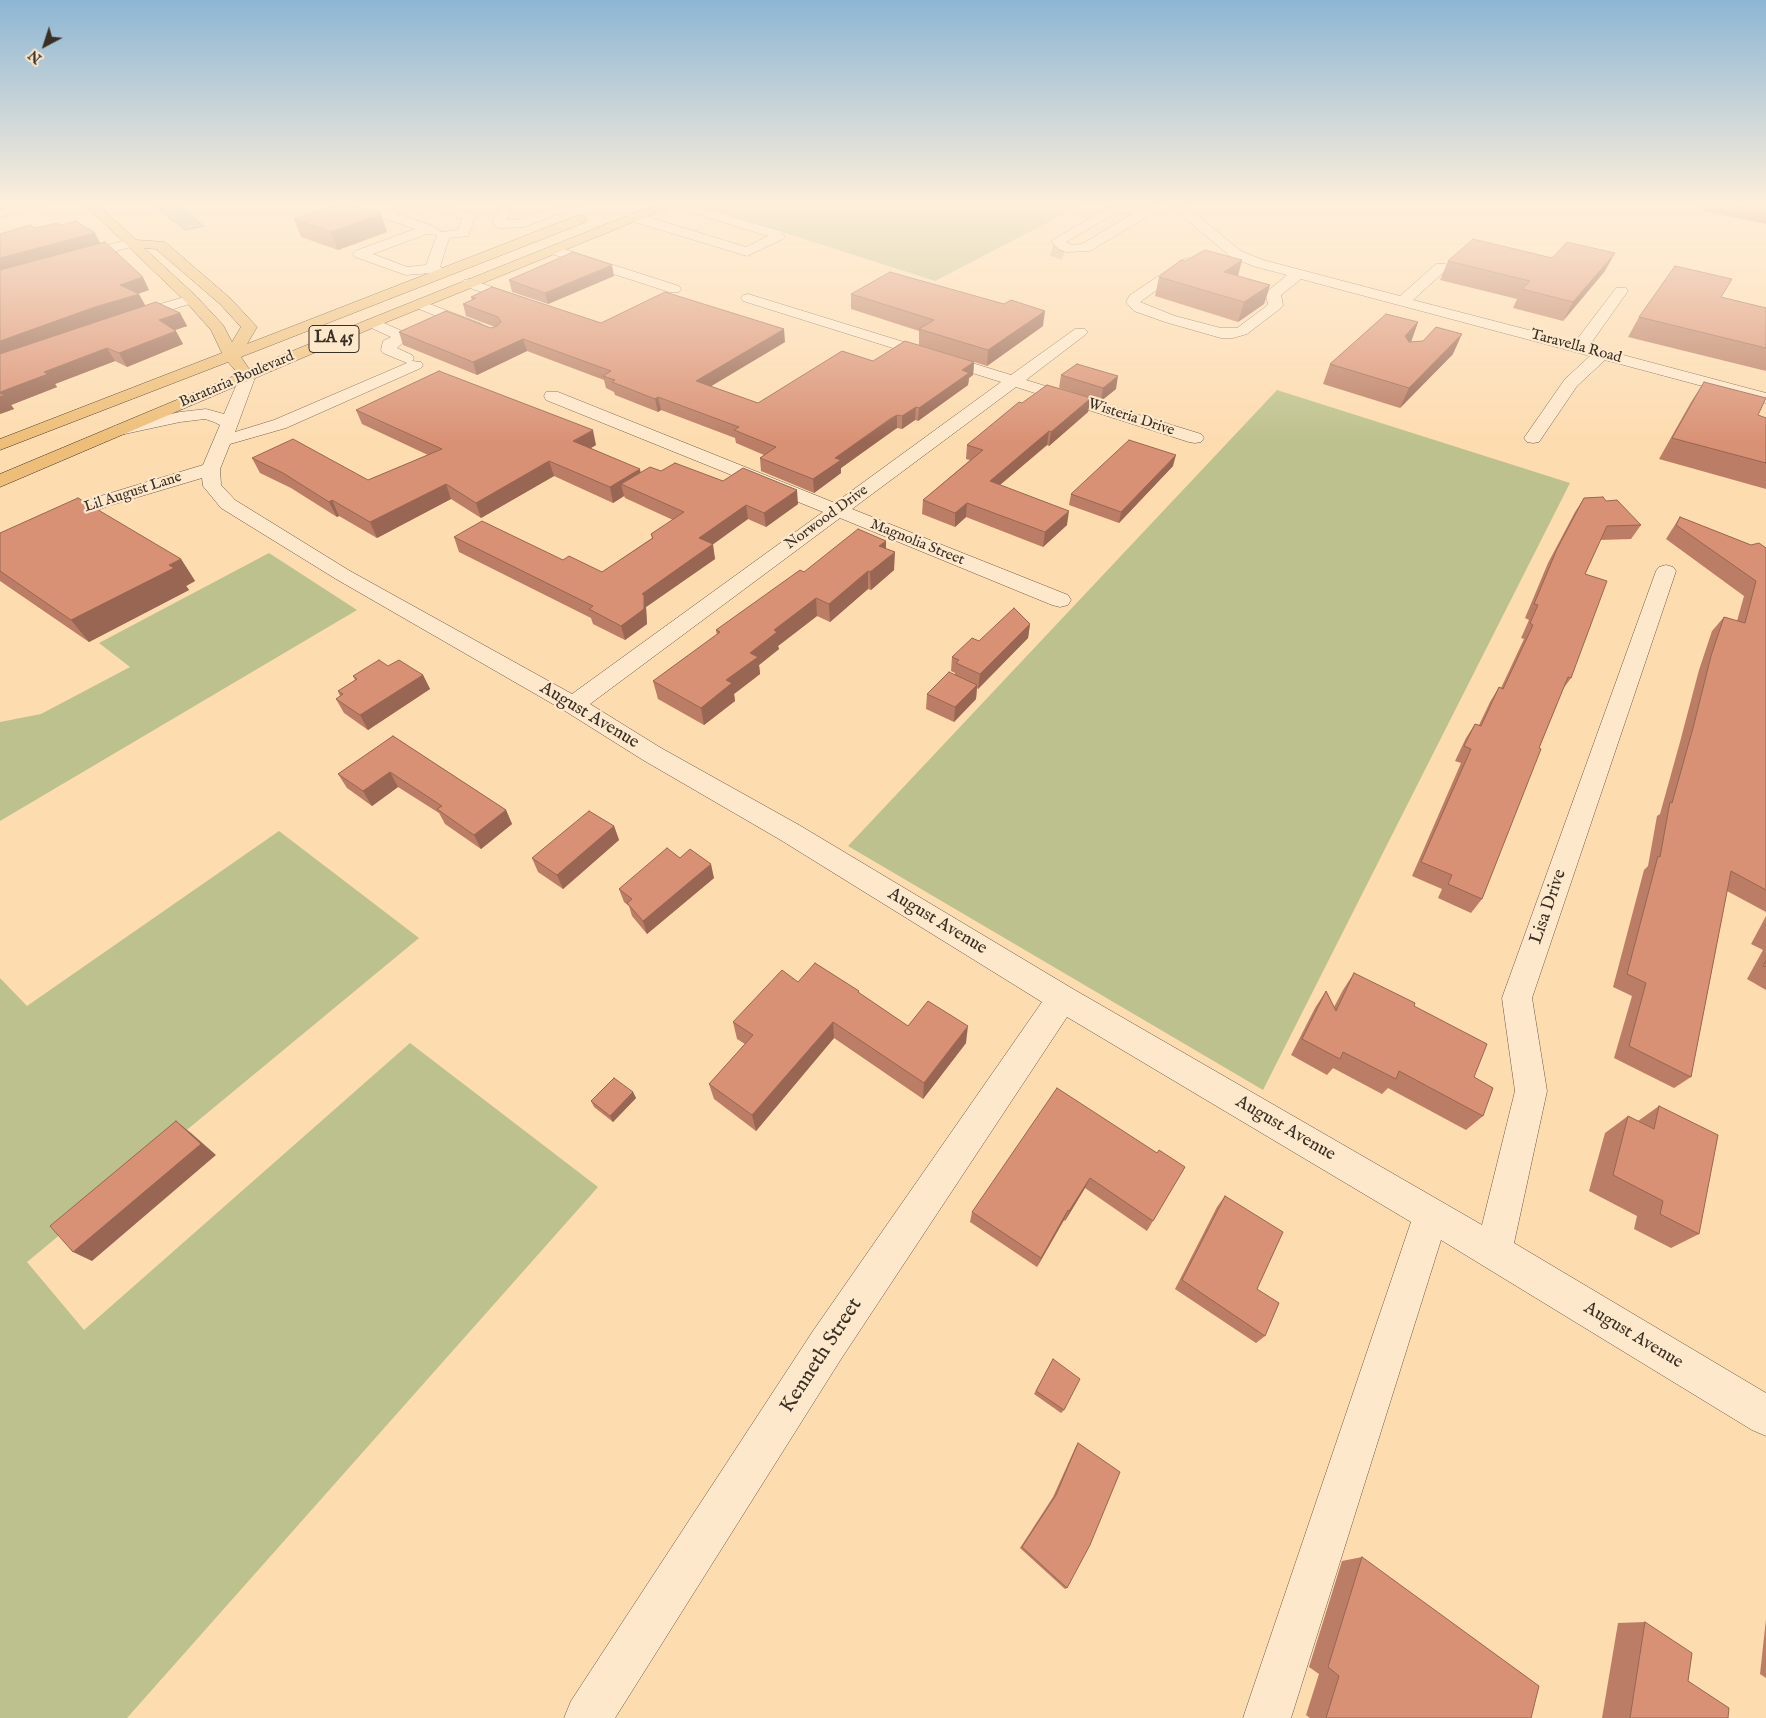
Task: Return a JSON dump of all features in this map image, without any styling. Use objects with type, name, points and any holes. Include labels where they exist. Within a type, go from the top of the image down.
[{"type":"main road","points":[[173,283],[218,328],[240,365]]},
{"type":"main road","points":[[205,283],[226,301],[249,327],[240,365]]},
{"type":"main road","name":"Barataria Boulevard","points":[[0,481],[120,430],[329,318],[409,283]]},
{"type":"main road","name":"Barataria Boulevard","points":[[0,445],[372,323],[470,283]]},
{"type":"main road","points":[[239,316],[260,322]]},
{"type":"main road","points":[[276,323],[329,318]]},
{"type":"street","points":[[470,283],[537,307]]},
{"type":"street","points":[[656,283],[674,289]]},
{"type":"street","points":[[1159,283],[1135,298],[1134,304],[1139,308],[1179,322],[1221,333],[1242,331],[1269,311],[1276,305],[1273,297],[1274,293],[1286,283]]},
{"type":"street","name":"Taravella Road","points":[[1337,283],[1766,398]]},
{"type":"street","points":[[1403,301],[1422,283]]},
{"type":"street","points":[[1579,348],[1621,290]]},
{"type":"street","name":"Wisteria Drive","points":[[748,298],[1195,438]]},
{"type":"street","points":[[116,322],[191,300]]},
{"type":"street","points":[[419,304],[495,334]]},
{"type":"street","points":[[1438,326],[1450,314]]},
{"type":"street","points":[[226,432],[280,424],[411,361],[389,350],[389,344],[400,338],[397,334],[372,323]]},
{"type":"street","name":"Norwood Drive","points":[[573,705],[1012,380],[1080,332]]},
{"type":"street","points":[[1533,438],[1572,383],[1602,354]]},
{"type":"street","points":[[211,469],[226,432],[240,365]]},
{"type":"street","name":"Magnolia Street","points":[[552,396],[1060,600]]},
{"type":"street","points":[[120,430],[180,417],[206,414],[220,418],[226,432]]},
{"type":"street","name":"Lil August Lane","points":[[0,543],[101,502],[211,469]]},
{"type":"street","name":"August Avenue","points":[[211,469],[212,486],[228,504],[343,575],[573,705],[652,754],[798,837],[1062,998],[1432,1214],[1766,1416]]},
{"type":"street","name":"Lisa Drive","points":[[1494,1252],[1531,1091],[1517,998],[1666,572]]},
{"type":"street","name":"Kenneth Street","points":[[588,1718],[827,1345],[1062,998]]},
{"type":"street","points":[[1267,1718],[1432,1214]]},
{"type":"green space","points":[[1277,390],[1570,483],[1263,1090],[848,846]]},
{"type":"green space","points":[[269,553],[357,610],[0,821],[0,722],[41,714],[130,667],[99,643]]},
{"type":"green space","points":[[279,831],[419,938],[27,1262],[84,1330],[410,1043],[598,1187],[127,1718],[0,1718],[0,978],[27,1006]]},
{"type":"building","points":[[0,283],[125,283],[120,285],[139,294],[95,307],[0,341]]},
{"type":"building","points":[[518,283],[569,283],[545,293]]},
{"type":"building","points":[[870,283],[930,283],[1004,304],[1011,300],[1045,311],[988,350],[919,329],[934,320],[851,294]]},
{"type":"building","points":[[1180,283],[1264,283],[1270,285],[1244,302]]},
{"type":"building","points":[[1528,283],[1589,283],[1573,302],[1522,289]]},
{"type":"building","points":[[1663,283],[1729,283],[1721,297],[1766,308],[1766,348],[1639,317]]},
{"type":"building","points":[[492,287],[601,323],[665,292],[784,329],[696,381],[758,403],[842,351],[873,361],[905,341],[974,362],[962,370],[969,373],[919,408],[916,407],[902,416],[897,415],[890,419],[835,458],[841,460],[813,479],[760,458],[776,447],[734,430],[739,427],[658,397],[655,399],[612,382],[615,380],[603,376],[611,371],[523,339],[473,362],[399,332],[446,311],[491,328],[497,326],[501,322],[498,317],[463,304],[476,298],[471,297]]},
{"type":"building","points":[[156,302],[180,313],[159,320],[176,331],[119,353],[107,348],[44,372],[48,374],[0,392],[0,354]]},
{"type":"building","points":[[1386,314],[1418,322],[1405,336],[1409,342],[1423,341],[1436,327],[1462,334],[1409,388],[1330,364]]},
{"type":"building","points":[[1077,364],[1118,376],[1103,388],[1061,375]]},
{"type":"building","points":[[439,371],[593,430],[573,441],[640,469],[610,487],[549,461],[476,503],[446,484],[370,522],[332,500],[329,502],[283,473],[252,458],[293,439],[368,480],[442,449],[356,410]]},
{"type":"building","points":[[1704,382],[1766,398],[1758,415],[1766,418],[1766,463],[1672,438]]},
{"type":"building","points":[[1047,385],[1091,398],[990,481],[1069,511],[1045,532],[967,503],[955,513],[923,500],[983,450],[967,445],[1019,402],[1022,403]]},
{"type":"building","points":[[1129,440],[1176,455],[1121,512],[1071,494]]},
{"type":"building","points":[[675,463],[723,481],[743,468],[797,490],[764,513],[746,505],[699,538],[713,544],[642,594],[644,595],[644,609],[621,626],[589,609],[593,606],[454,537],[482,521],[563,560],[569,556],[602,572],[653,538],[651,534],[684,512],[621,484],[650,467],[661,471]]},
{"type":"building","points":[[1603,497],[1606,501],[1617,500],[1641,525],[1607,526],[1585,574],[1607,581],[1571,678],[1568,677],[1539,748],[1541,749],[1482,899],[1448,884],[1452,875],[1421,862],[1471,749],[1464,746],[1475,724],[1481,726],[1499,687],[1503,689],[1533,625],[1530,623],[1538,605],[1534,604],[1557,549],[1584,498]]},
{"type":"building","points":[[78,498],[181,559],[169,565],[174,568],[71,620],[0,571],[0,533]]},
{"type":"building","points":[[1680,517],[1751,545],[1759,543],[1766,548],[1766,890],[1731,871],[1691,1077],[1629,1046],[1646,983],[1627,974],[1658,856],[1660,857],[1670,802],[1672,803],[1711,656],[1724,617],[1745,623],[1756,581],[1676,525]]},
{"type":"building","points":[[858,529],[886,541],[879,546],[895,552],[870,572],[868,571],[829,604],[816,598],[774,630],[777,632],[750,653],[758,657],[726,680],[732,683],[701,708],[653,681],[720,632],[716,630],[800,570],[804,572]]},
{"type":"building","points":[[1014,608],[1030,624],[980,674],[956,663],[959,660],[952,657],[972,638],[979,641]]},
{"type":"building","points":[[379,660],[388,666],[399,660],[423,675],[360,715],[336,699],[343,694],[338,691],[357,679],[353,676]]},
{"type":"building","points":[[949,672],[977,685],[955,707],[927,694]]},
{"type":"building","points":[[393,736],[506,810],[474,835],[437,809],[442,806],[390,772],[363,791],[338,774]]},
{"type":"building","points":[[589,811],[614,826],[557,875],[532,858]]},
{"type":"building","points":[[667,848],[680,858],[690,849],[711,864],[643,921],[627,903],[632,899],[619,889]]},
{"type":"building","points":[[815,963],[908,1026],[928,1001],[968,1026],[924,1083],[833,1022],[752,1115],[709,1084],[753,1035],[733,1022],[782,970],[798,982]]},
{"type":"building","points":[[1354,973],[1415,1003],[1414,1006],[1487,1044],[1474,1077],[1493,1088],[1483,1116],[1399,1071],[1396,1079],[1343,1052],[1340,1059],[1302,1039],[1326,991],[1336,1011]]},
{"type":"building","points":[[614,1078],[633,1092],[610,1116],[591,1101]]},
{"type":"building","points":[[1057,1088],[1157,1153],[1159,1150],[1185,1167],[1153,1221],[1090,1178],[1068,1210],[1041,1258],[972,1212]]},
{"type":"building","points":[[1659,1106],[1718,1135],[1699,1234],[1660,1214],[1663,1201],[1613,1175],[1628,1116],[1654,1129]]},
{"type":"building","points":[[176,1121],[201,1144],[73,1252],[50,1226]]},
{"type":"building","points":[[1225,1196],[1283,1232],[1257,1289],[1279,1303],[1265,1336],[1182,1280]]},
{"type":"building","points":[[1053,1359],[1080,1379],[1064,1410],[1036,1391]]},
{"type":"building","points":[[1078,1443],[1120,1472],[1090,1545],[1067,1588],[1022,1547],[1056,1495]]},
{"type":"building","points":[[1362,1557],[1539,1686],[1531,1718],[1326,1718],[1339,1676],[1328,1667]]},
{"type":"building","points":[[1645,1622],[1692,1653],[1688,1681],[1729,1708],[1728,1718],[1630,1718]]}]
